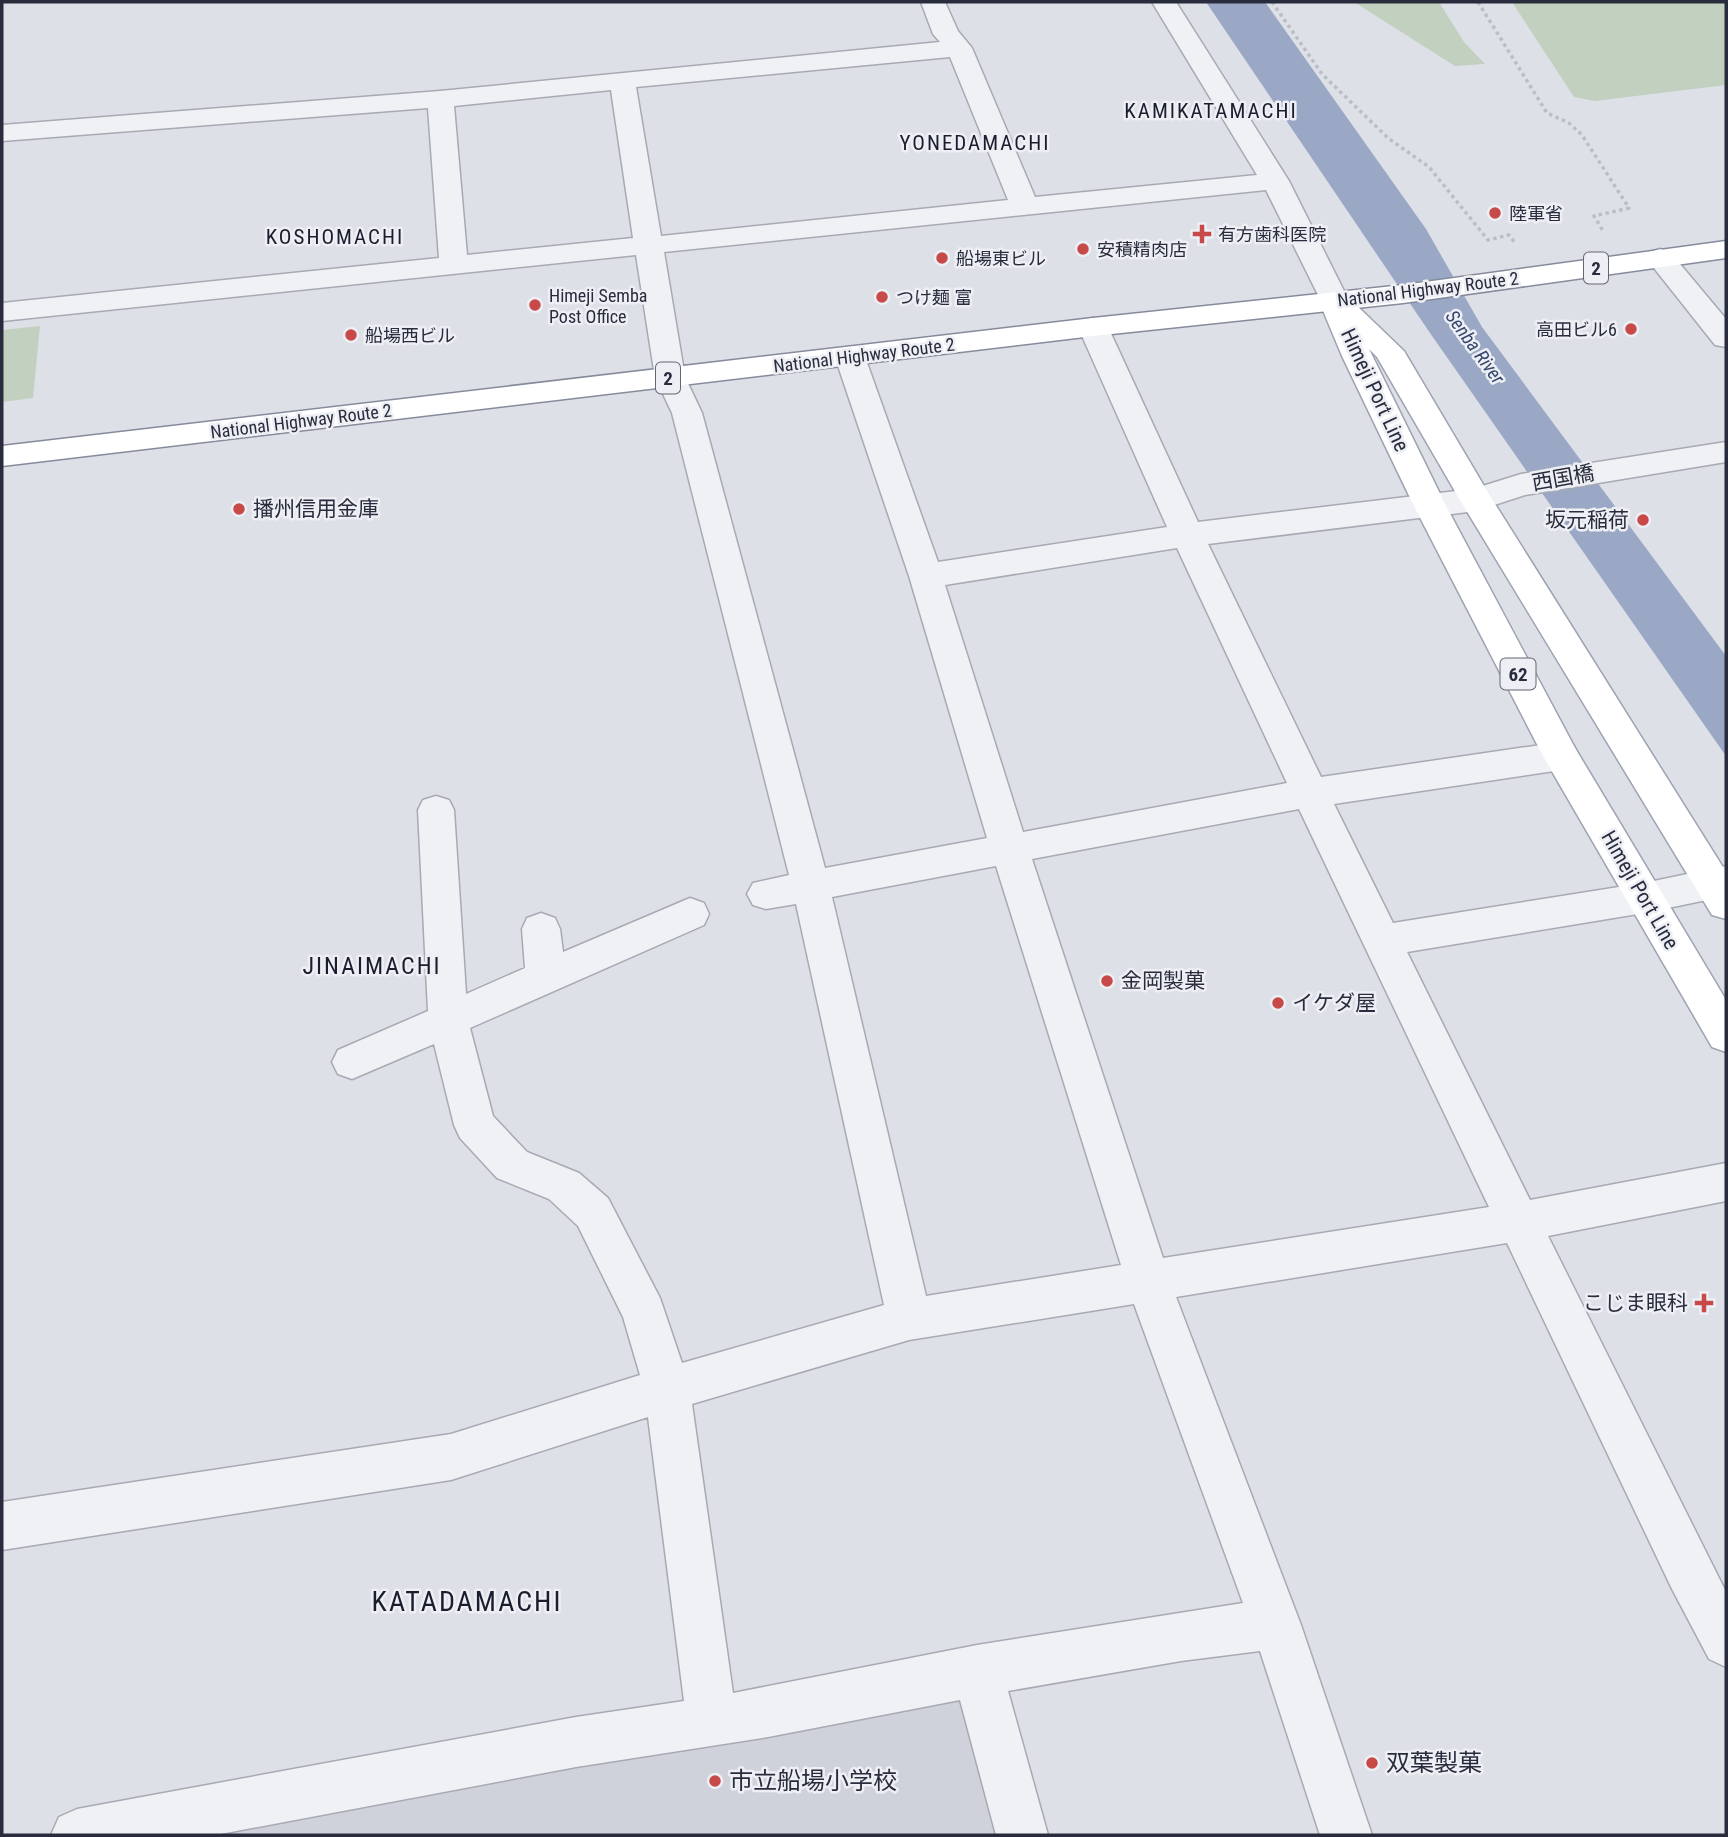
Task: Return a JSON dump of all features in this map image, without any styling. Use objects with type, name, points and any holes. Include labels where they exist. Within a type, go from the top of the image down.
[{"type":"main road","name":"National Highway Route 2","points":[[2,456],[1093,327],[1394,295],[1726,249]]},
{"type":"main road","name":"Himeji Port Line","points":[[1334,301],[1389,351],[1476,500],[1722,889]]},
{"type":"main road","name":"Himeji Port Line","points":[[1334,301],[1357,356],[1430,506],[1561,756],[1726,1035]]},
{"type":"street","points":[[933,2],[946,34],[959,48],[1024,205]]},
{"type":"street","points":[[1164,2],[1275,181],[1334,301]]},
{"type":"street","points":[[2,133],[440,99],[959,48]]},
{"type":"street","points":[[622,80],[670,377],[687,413],[811,887],[909,1319]]},
{"type":"street","points":[[440,99],[454,266]]},
{"type":"street","points":[[2,312],[1275,181]]},
{"type":"street","points":[[1660,258],[1726,338]]},
{"type":"street","points":[[1093,327],[1186,535],[1310,793],[1384,940],[1689,1572],[1726,1642]]},
{"type":"street","points":[[850,357],[926,576],[1010,851],[1148,1281],[1276,1625],[1346,1835]]},
{"type":"street","name":"西国橋","points":[[926,576],[1186,535],[1476,500],[1521,485],[1726,452]]},
{"type":"street","points":[[766,894],[1010,851],[1310,793],[1561,756]]},
{"type":"street","points":[[436,810],[447,1020],[475,1125],[512,1165],[564,1186],[593,1212],[644,1313],[667,1389],[712,1720]]},
{"type":"street","points":[[1384,940],[1644,898],[1722,889]]},
{"type":"street","points":[[352,1062],[690,914]]},
{"type":"street","points":[[541,929],[546,977]]},
{"type":"street","points":[[2,1526],[451,1457],[667,1389],[909,1319],[1519,1222],[1726,1182]]},
{"type":"street","points":[[77,1835],[576,1742],[636,1735],[978,1670],[1224,1629],[1276,1625]]},
{"type":"street","points":[[978,1670],[1022,1835]]},
{"type":"path","points":[[1272,2],[1315,66],[1394,144],[1421,166],[1429,167],[1488,240],[1509,235],[1514,243],[1525,241]]},
{"type":"path","points":[[1478,2],[1547,113],[1569,123],[1582,135],[1629,208],[1594,216],[1605,234]]},
{"type":"shaded area","name":"市立船場小学校","points":[[963,1690],[1000,1835],[135,1835]]},
{"type":"green space","points":[[1354,2],[1439,2],[1464,42],[1485,64],[1455,66]]},
{"type":"green space","points":[[1512,2],[1726,2],[1726,85],[1595,101],[1574,97]]},
{"type":"green space","points":[[40,326],[33,398],[2,402],[2,330]]},
{"type":"water","name":"Senba River","points":[[1206,2],[1265,2],[1426,229],[1482,327],[1726,656],[1726,756],[1430,333]]},
{"type":"place","name":"陸軍省","points":[[1495,213]]},
{"type":"place","name":"有方歯科医院","points":[[1202,234]]},
{"type":"place","name":"安積精肉店","points":[[1083,249]]},
{"type":"place","name":"船場東ビル","points":[[942,258]]},
{"type":"place","name":"つけ麺 富","points":[[882,297]]},
{"type":"place","name":"Himeji Semba Post Office","points":[[535,305]]},
{"type":"place","name":"高田ビル6","points":[[1631,329]]},
{"type":"place","name":"船場西ビル","points":[[351,335]]},
{"type":"place","name":"播州信用金庫","points":[[239,509]]},
{"type":"place","name":"坂元稲荷","points":[[1643,520]]},
{"type":"place","name":"金岡製菓","points":[[1107,981]]},
{"type":"place","name":"イケダ屋","points":[[1278,1003]]},
{"type":"place","name":"こじま眼科","points":[[1704,1303]]},
{"type":"place","name":"双葉製菓","points":[[1372,1763]]},
{"type":"place","name":"市立船場小学校","points":[[715,1781]]},
{"type":"district","name":"KAMIKATAMACHI","points":[[1211,111]]},
{"type":"district","name":"YONEDAMACHI","points":[[975,143]]},
{"type":"district","name":"KOSHOMACHI","points":[[335,237]]},
{"type":"district","name":"JINAIMACHI","points":[[372,966]]},
{"type":"district","name":"KATADAMACHI","points":[[467,1601]]}]
